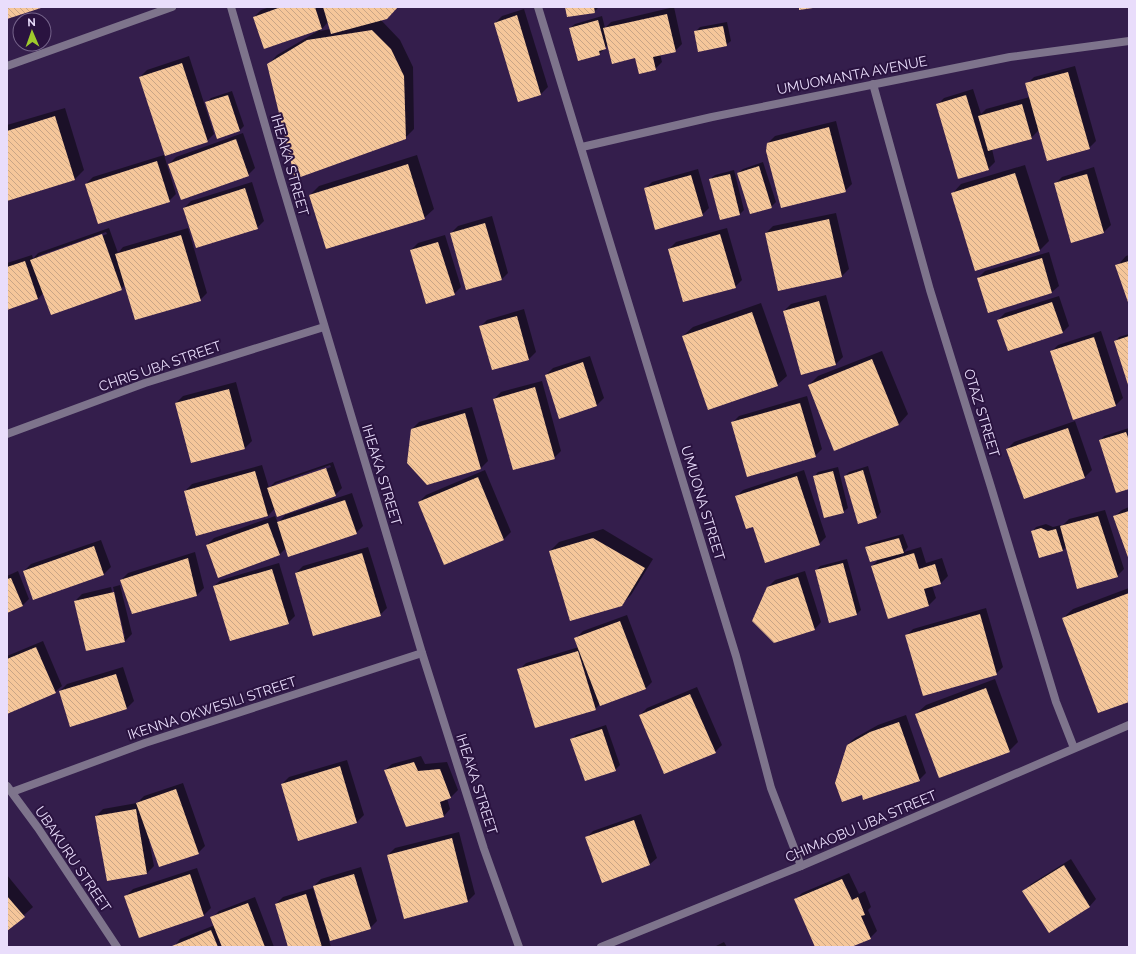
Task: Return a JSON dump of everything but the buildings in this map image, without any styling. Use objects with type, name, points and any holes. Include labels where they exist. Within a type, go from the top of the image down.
[{"type":"street","points":[[7,66],[172,7]]},
{"type":"street","name":"IHEAKA STREET","points":[[231,7],[324,327],[422,653],[484,849],[519,947]]},
{"type":"street","name":"UMUONA STREET","points":[[538,7],[582,147],[636,332],[736,656],[771,788],[801,866]]},
{"type":"street","name":"UMUOMANTA AVENUE","points":[[582,147],[712,116],[1010,57],[1129,41]]},
{"type":"street","name":"OTAZ STREET","points":[[873,84],[930,290],[1056,702],[1074,748]]},
{"type":"street","name":"CHRIS UBA STREET","points":[[7,434],[152,381],[324,327]]},
{"type":"street","name":"IKENNA OKWESILI STREET","points":[[9,789],[422,653]]},
{"type":"street","name":"CHIMAOBU UBA STREET","points":[[601,947],[801,866],[1129,725]]},
{"type":"street","name":"UBAKURU STREET","points":[[9,789],[38,828],[117,947]]}]
